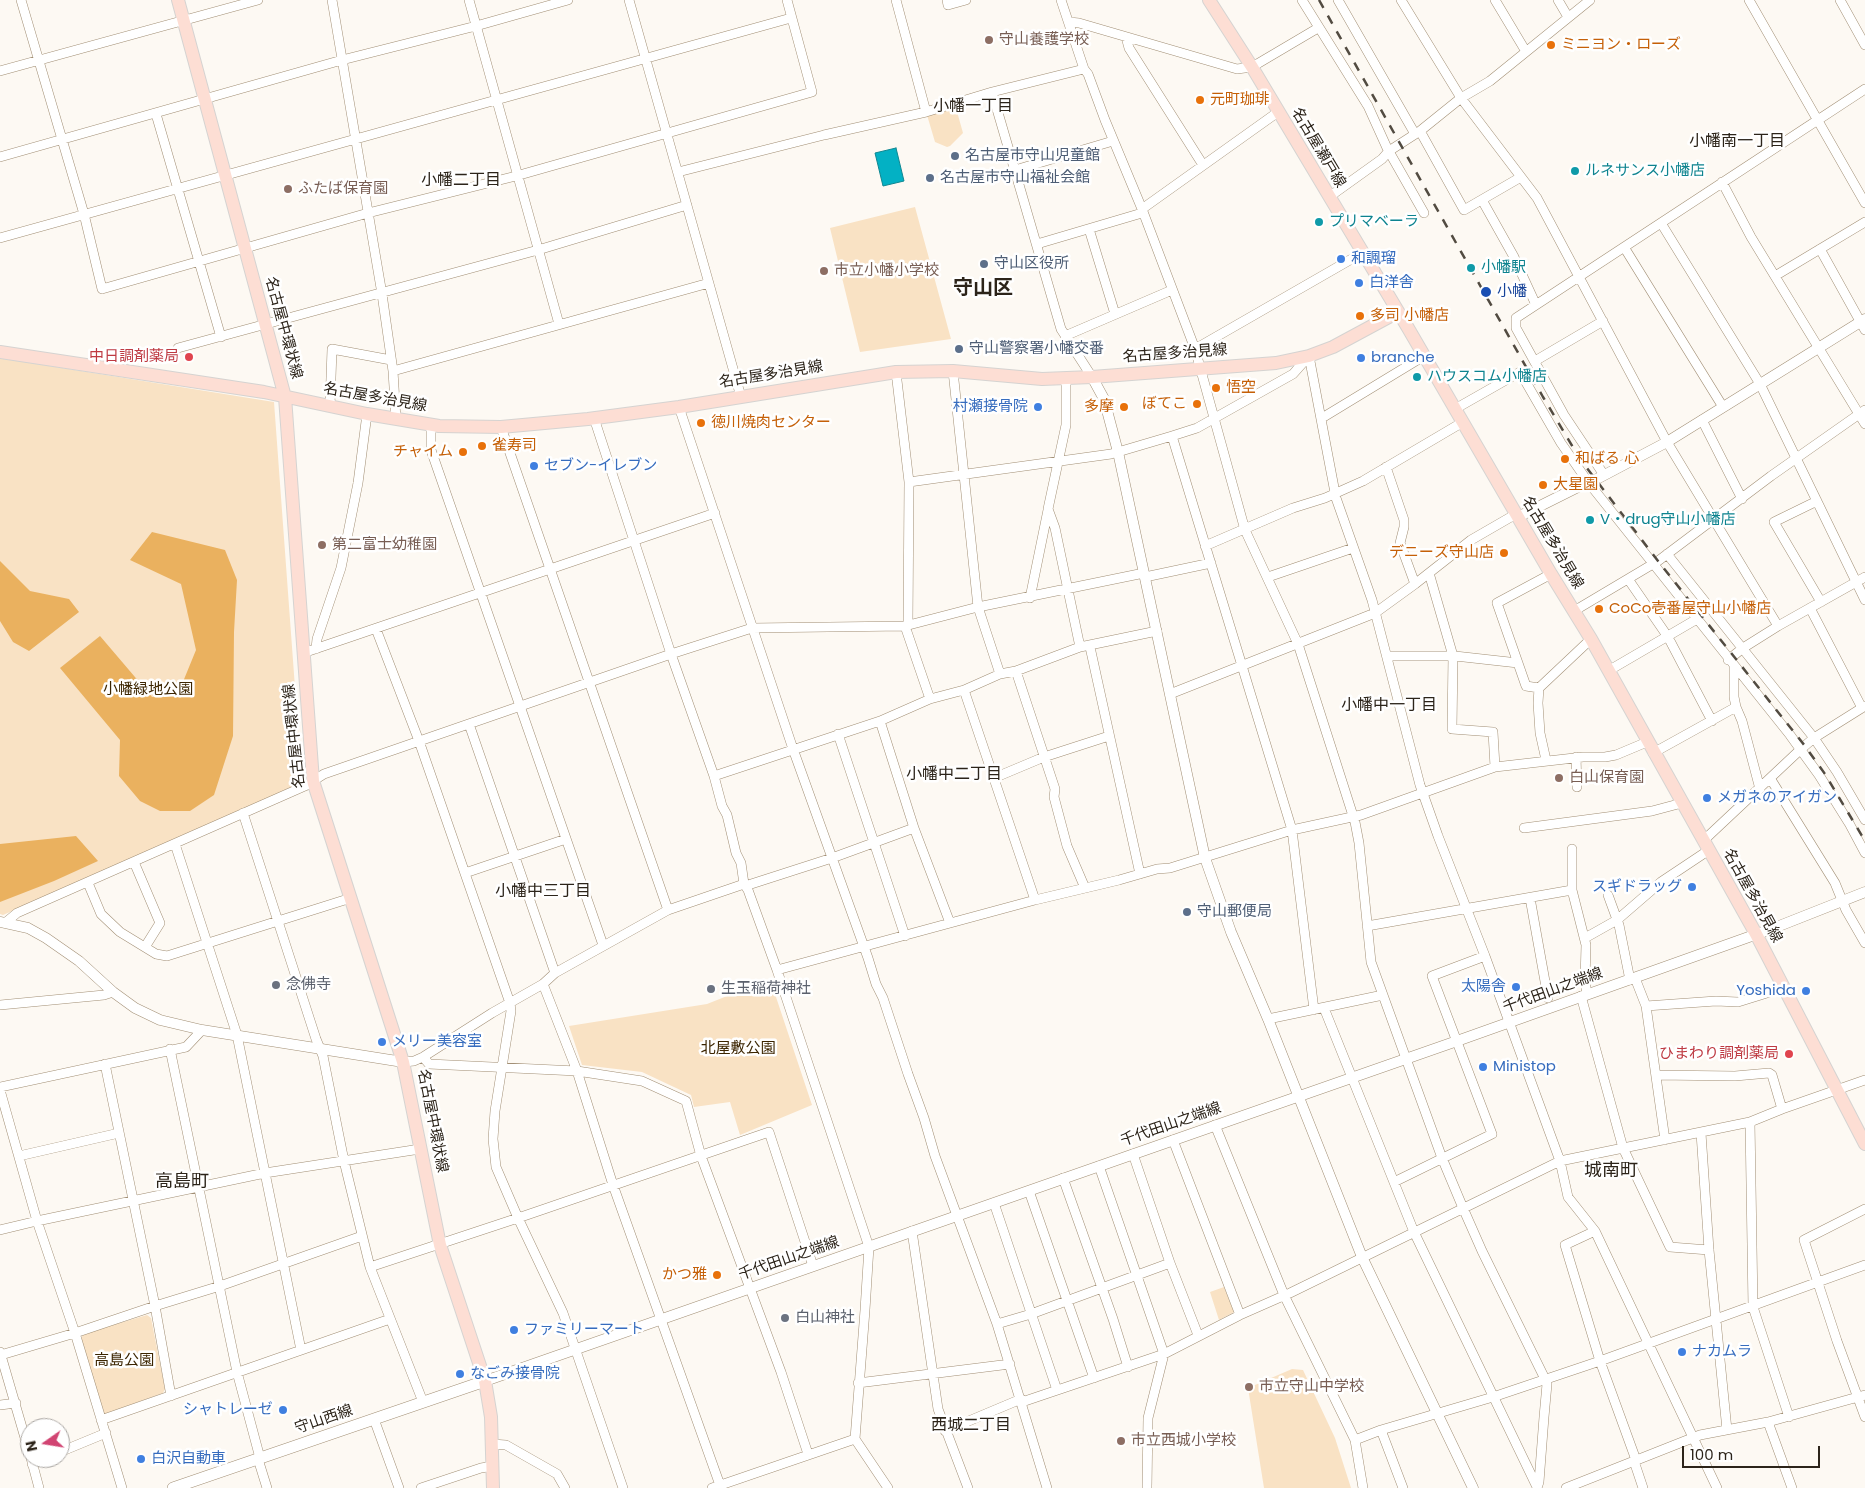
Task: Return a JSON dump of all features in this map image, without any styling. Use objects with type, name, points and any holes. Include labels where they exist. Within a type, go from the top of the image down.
[{"type":"main road","name":"名古屋中環状線","points":[[178,0],[285,397],[313,780],[403,1062],[440,1245],[485,1381],[492,1417],[493,1488]]},
{"type":"main road","name":"名古屋瀬戸線","points":[[1209,0],[1252,68],[1362,253],[1400,312]]},
{"type":"main road","name":"名古屋多治見線","points":[[0,352],[285,397],[396,419],[431,424],[501,427],[679,407],[896,372],[953,371],[1042,379],[1276,363],[1309,356],[1333,347],[1400,312],[1517,516],[1591,639],[1756,934],[1865,1144]]},
{"type":"main road","name":"守山西線","points":[[173,1488],[485,1381]]},
{"type":"street","points":[[21,0],[84,214],[102,289],[368,213],[516,176],[812,92],[787,0]]},
{"type":"street","points":[[0,71],[184,22],[258,0]]},
{"type":"street","points":[[332,0],[382,294],[393,371],[396,419]]},
{"type":"street","points":[[468,0],[559,324]]},
{"type":"street","points":[[0,157],[342,60],[476,26],[568,0]]},
{"type":"street","points":[[629,0],[741,397]]},
{"type":"street","points":[[896,0],[926,112]]},
{"type":"street","points":[[947,0],[948,5],[966,0]]},
{"type":"street","points":[[1062,0],[1084,70],[1088,74],[1195,349],[1245,530],[1298,644],[1353,817],[1359,843],[1370,962],[1407,1058],[1442,1158],[1482,1251],[1545,1379],[1546,1392],[1537,1487]]},
{"type":"street","points":[[1302,0],[1368,106],[1388,151],[1424,213]]},
{"type":"street","points":[[1338,0],[1464,210],[1521,177]]},
{"type":"street","points":[[1401,0],[1460,98],[1521,177],[1545,212],[1667,442],[1778,626]]},
{"type":"street","points":[[1495,0],[1525,50]]},
{"type":"street","points":[[1558,0],[1568,17]]},
{"type":"street","points":[[1328,197],[1382,159],[1388,151],[1417,133],[1460,98],[1490,80],[1525,50],[1590,0]]},
{"type":"street","points":[[1749,0],[1865,203]]},
{"type":"street","points":[[1840,0],[1865,44]]},
{"type":"street","points":[[0,238],[791,18]]},
{"type":"street","points":[[1069,22],[1237,69],[1252,68],[1318,28]]},
{"type":"street","points":[[1126,37],[1129,48],[1203,165]]},
{"type":"street","points":[[678,172],[824,135],[926,112],[992,92],[1084,70]]},
{"type":"street","points":[[1604,476],[1564,415],[1516,328],[1516,318],[1865,89]]},
{"type":"street","points":[[992,92],[1056,313],[1065,336],[1104,399],[1118,452],[1205,858],[1231,932],[1268,1019],[1362,1257],[1473,1488]]},
{"type":"street","points":[[1037,244],[1142,211],[1278,112]]},
{"type":"street","points":[[156,114],[221,337]]},
{"type":"street","points":[[1015,170],[1113,141]]},
{"type":"street","points":[[1722,182],[1751,237],[1819,348],[1862,412],[1865,424]]},
{"type":"street","points":[[1482,200],[1514,256],[1536,305]]},
{"type":"street","points":[[178,348],[382,294],[687,205]]},
{"type":"street","points":[[1775,276],[1865,222]]},
{"type":"street","points":[[1661,223],[1760,384],[1865,600]]},
{"type":"street","points":[[1089,229],[1115,314]]},
{"type":"street","points":[[1624,247],[1723,407]]},
{"type":"street","points":[[1170,694],[1374,613],[1416,584],[1471,540],[1517,516],[1604,476],[1667,442],[1819,348],[1864,324],[1820,249]]},
{"type":"street","points":[[1195,349],[1362,253]]},
{"type":"street","points":[[393,371],[708,283]]},
{"type":"street","points":[[1065,336],[1172,290]]},
{"type":"street","points":[[1535,361],[1603,321]]},
{"type":"street","points":[[330,406],[332,349],[391,360]]},
{"type":"street","points":[[1309,356],[1335,494],[1387,656],[1423,793],[1560,1162],[1568,1197],[1596,1231],[1648,1345],[1717,1488]]},
{"type":"street","points":[[909,482],[1118,452],[1172,436],[1197,428],[1293,374],[1309,356]]},
{"type":"street","points":[[1322,418],[1424,356]]},
{"type":"street","points":[[953,371],[978,607],[1000,674]]},
{"type":"street","points":[[896,372],[909,482],[906,625],[930,699]]},
{"type":"street","points":[[1455,409],[1520,372],[1561,443],[1588,482],[1800,749],[1819,775],[1865,853]]},
{"type":"street","points":[[1030,598],[1066,425],[1066,378]]},
{"type":"street","points":[[679,407],[793,749],[876,984],[883,998],[935,1156],[997,1324],[1048,1488]]},
{"type":"street","points":[[1574,611],[1653,564],[1862,412]]},
{"type":"street","points":[[316,649],[317,639],[341,568],[358,483],[367,414]]},
{"type":"street","points":[[594,418],[671,654],[714,776],[736,853],[741,863],[745,885],[777,970],[868,1247],[855,1439],[888,1488]]},
{"type":"street","points":[[1702,420],[1742,499]]},
{"type":"street","points":[[1205,546],[1292,508],[1335,494],[1363,481],[1463,422]]},
{"type":"street","points":[[431,424],[431,450],[603,945]]},
{"type":"street","points":[[501,427],[668,910]]},
{"type":"street","points":[[1172,436],[1292,830],[1314,1010]]},
{"type":"street","points":[[1386,467],[1404,520],[1400,543],[1416,584]]},
{"type":"street","points":[[1817,501],[1774,522],[1821,602]]},
{"type":"street","points":[[1048,509],[1055,528],[1069,588],[1080,648]]},
{"type":"street","points":[[303,653],[715,513]]},
{"type":"street","points":[[1268,577],[1353,548]]},
{"type":"street","points":[[1667,554],[1814,738],[1837,772],[1865,820]]},
{"type":"street","points":[[3,922],[17,913],[305,786],[324,774],[671,654],[752,628],[906,625],[978,607],[1030,598],[1069,588],[1211,563]]},
{"type":"street","points":[[1430,573],[1453,656],[1452,729],[1493,732],[1495,767]]},
{"type":"street","points":[[1538,688],[1526,686],[1497,603],[1551,574]]},
{"type":"street","points":[[1760,789],[1742,721],[1736,707],[1731,663],[1743,648],[1865,577]]},
{"type":"street","points":[[1628,578],[1668,637],[1712,721]]},
{"type":"street","points":[[1585,938],[1617,920],[1706,845],[1800,749],[1863,707],[1810,608]]},
{"type":"street","points":[[1608,671],[1697,620]]},
{"type":"street","points":[[376,629],[419,741],[510,1003],[511,1010],[495,1111],[493,1139],[496,1167],[563,1313],[623,1488]]},
{"type":"street","points":[[714,776],[880,720],[930,699],[964,690],[1000,674],[1016,671],[1080,648],[1157,631]]},
{"type":"street","points":[[1546,760],[1540,733],[1538,688],[1591,639]]},
{"type":"street","points":[[1090,647],[1140,874]]},
{"type":"street","points":[[1387,656],[1453,656],[1518,663]]},
{"type":"street","points":[[1016,671],[1055,789],[1054,797],[1068,846],[1085,888]]},
{"type":"street","points":[[964,690],[1034,900]]},
{"type":"street","points":[[777,970],[1034,900],[1170,868],[1292,830],[1353,817],[1495,767],[1546,760],[1616,755],[1650,747],[1712,721],[1736,707]]},
{"type":"street","points":[[880,720],[914,828],[950,923]]},
{"type":"street","points":[[469,724],[555,973]]},
{"type":"street","points":[[838,734],[905,936]]},
{"type":"street","points":[[994,778],[1044,757],[1109,736]]},
{"type":"street","points":[[1576,758],[1577,787]]},
{"type":"street","points":[[1770,778],[1835,884],[1865,943]]},
{"type":"street","points":[[1524,828],[1652,810],[1682,803]]},
{"type":"street","points":[[243,813],[320,1048],[344,1161],[370,1266],[423,1402]]},
{"type":"street","points":[[3,922],[28,928],[64,949],[113,992],[135,1008],[160,1020],[202,1030],[403,1062],[414,1061],[543,984],[555,973],[668,910],[832,858],[914,828]]},
{"type":"street","points":[[465,874],[566,839]]},
{"type":"street","points":[[175,844],[237,1035],[301,1350]]},
{"type":"street","points":[[1572,849],[1572,890],[1585,938],[1584,996],[1622,1148],[1670,1247],[1709,1250]]},
{"type":"street","points":[[134,862],[160,923],[145,947]]},
{"type":"street","points":[[88,883],[101,914],[120,932],[156,954],[167,956],[351,898]]},
{"type":"street","points":[[1367,926],[1572,890]]},
{"type":"street","name":"千代田山之端線","points":[[485,1381],[1509,1023],[1756,934],[1865,892]]},
{"type":"street","points":[[1608,895],[1617,920],[1632,979],[1646,1006],[1665,1140]]},
{"type":"street","points":[[1530,898],[1548,998]]},
{"type":"street","points":[[1394,1182],[1492,1134],[1432,976],[1485,956]]},
{"type":"street","points":[[543,984],[578,1071],[613,1185],[717,1487],[855,1439]]},
{"type":"street","points":[[1646,1006],[1716,1001],[1738,1002],[1783,988]]},
{"type":"street","points":[[0,1005],[104,995],[113,992]]},
{"type":"street","points":[[1268,1019],[1383,995]]},
{"type":"street","points":[[1324,1008],[1414,1232],[1537,1487]]},
{"type":"street","points":[[122,1488],[75,1333],[37,1221],[0,1088],[186,1047],[202,1030]]},
{"type":"street","points":[[170,1050],[237,1372],[267,1488]]},
{"type":"street","points":[[423,1057],[429,1064],[578,1071],[642,1081],[686,1101],[702,1156],[808,1454]]},
{"type":"street","points":[[105,1064],[154,1306],[170,1396]]},
{"type":"street","points":[[1656,1076],[1735,1076],[1769,1073],[1772,1075],[1782,1109]]},
{"type":"street","points":[[945,1431],[1021,1400],[1057,1390],[1164,1354],[1240,1315],[1560,1162],[1750,1122],[1865,1080]]},
{"type":"street","points":[[1750,1122],[1753,1306],[1789,1417]]},
{"type":"street","points":[[1216,1125],[1284,1295],[1356,1440],[1363,1488]]},
{"type":"street","points":[[370,1266],[440,1245],[769,1132],[813,1266]]},
{"type":"street","points":[[19,1156],[119,1133]]},
{"type":"street","points":[[1700,1133],[1709,1250],[1727,1430]]},
{"type":"street","points":[[1173,1140],[1240,1315]]},
{"type":"street","points":[[0,1230],[264,1173],[420,1149]]},
{"type":"street","points":[[1133,1154],[1170,1263],[1198,1336]]},
{"type":"street","points":[[1099,1166],[1164,1354],[1148,1418],[1148,1488]]},
{"type":"street","points":[[1063,1178],[1128,1366]]},
{"type":"street","points":[[1028,1190],[1094,1378]]},
{"type":"street","points":[[994,1203],[1057,1390]]},
{"type":"street","points":[[1865,1209],[1804,1240],[1818,1284],[1861,1396],[1865,1417]]},
{"type":"street","points":[[912,1231],[938,1409],[968,1488]]},
{"type":"street","points":[[1596,1231],[1565,1245],[1600,1362],[1644,1488]]},
{"type":"street","points":[[20,1418],[0,1353],[75,1333],[220,1286],[362,1236]]},
{"type":"street","points":[[997,1324],[1031,1314],[1170,1263]]},
{"type":"street","points":[[1356,1440],[1381,1430],[1493,1397],[1600,1362],[1865,1266]]},
{"type":"street","points":[[101,1420],[390,1319]]},
{"type":"street","points":[[858,1383],[1010,1364]]},
{"type":"street","points":[[1566,1488],[1693,1437],[1789,1417],[1861,1396]]},
{"type":"street","points":[[0,1405],[16,1403]]},
{"type":"street","points":[[374,1419],[399,1488]]},
{"type":"street","points":[[1768,1422],[1792,1488]]},
{"type":"street","points":[[1381,1430],[1402,1488]]},
{"type":"street","points":[[70,1448],[106,1433]]},
{"type":"street","points":[[492,1444],[506,1445],[557,1474],[565,1488]]},
{"type":"street","points":[[421,1488],[481,1468],[493,1466]]},
{"type":"street","points":[[33,1468],[39,1488]]},
{"type":"green space","points":[[956,108],[963,133],[947,147],[935,142],[927,115]]},
{"type":"green space","points":[[915,207],[951,339],[860,352],[830,228]]},
{"type":"green space","name":"小幡緑地公園","points":[[0,358],[274,402],[302,783],[3,915],[0,914]]},
{"type":"green space","name":"北屋敷公園","points":[[770,979],[812,1105],[740,1135],[730,1102],[694,1107],[691,1095],[642,1072],[582,1065],[569,1026],[707,1004]]},
{"type":"green space","points":[[1224,1287],[1234,1312],[1219,1320],[1210,1292]]},
{"type":"green space","name":"高島公園","points":[[147,1315],[151,1318],[165,1389],[163,1393],[106,1414],[102,1412],[81,1340],[83,1334]]},
{"type":"green space","points":[[1292,1369],[1303,1370],[1335,1438],[1351,1488],[1264,1488],[1248,1388]]},
{"type":"shaded area","points":[[152,532],[225,550],[237,580],[234,632],[233,736],[214,795],[190,811],[160,811],[140,801],[119,776],[120,740],[60,668],[100,636],[152,697],[178,694],[196,650],[181,584],[130,560]]},
{"type":"shaded area","points":[[0,561],[30,591],[69,599],[79,612],[29,651],[13,642],[0,621]]},
{"type":"shaded area","points":[[76,836],[98,861],[0,902],[0,844]]},
{"type":"water","points":[[896,148],[904,181],[883,186],[875,153]]},
{"type":"railway","points":[[1319,0],[1543,397],[1580,459],[1658,561],[1805,746],[1825,774],[1865,841]]},
{"type":"place","name":"守山養護学校","points":[[989,40]]},
{"type":"place","name":"ミニヨン・ローズ","points":[[1551,45]]},
{"type":"place","name":"元町珈琲","points":[[1200,100]]},
{"type":"place","name":"名古屋市守山児童館","points":[[955,156]]},
{"type":"place","name":"ルネサンス小幡店","points":[[1575,171]]},
{"type":"place","name":"名古屋市守山福祉会館","points":[[930,178]]},
{"type":"place","name":"ふたば保育園","points":[[288,189]]},
{"type":"place","name":"プリマベーラ","points":[[1319,222]]},
{"type":"place","name":"和諷瑠","points":[[1341,259]]},
{"type":"place","name":"守山区役所","points":[[984,264]]},
{"type":"place","name":"小幡駅","points":[[1471,268]]},
{"type":"place","name":"市立小幡小学校","points":[[824,271]]},
{"type":"place","name":"白洋舎","points":[[1359,283]]},
{"type":"place","name":"小幡","points":[[1486,292]]},
{"type":"place","name":"多司 小幡店","points":[[1360,316]]},
{"type":"place","name":"守山警察署小幡交番","points":[[959,349]]},
{"type":"place","name":"中日調剤薬局","points":[[189,357]]},
{"type":"place","name":"branche","points":[[1361,358]]},
{"type":"place","name":"ハウスコム小幡店","points":[[1417,377]]},
{"type":"place","name":"悟空","points":[[1216,388]]},
{"type":"place","name":"ぼてこ","points":[[1197,404]]},
{"type":"place","name":"村瀬接骨院","points":[[1038,407]]},
{"type":"place","name":"多摩","points":[[1124,407]]},
{"type":"place","name":"徳川焼肉センター","points":[[701,423]]},
{"type":"place","name":"雀寿司","points":[[482,446]]},
{"type":"place","name":"チャイム","points":[[463,452]]},
{"type":"place","name":"和ばる 心","points":[[1565,459]]},
{"type":"place","name":"セブン-イレブン","points":[[534,466]]},
{"type":"place","name":"大星園","points":[[1543,485]]},
{"type":"place","name":"V・drug守山小幡店","points":[[1590,520]]},
{"type":"place","name":"第二富士幼稚園","points":[[322,545]]},
{"type":"place","name":"デニーズ守山店","points":[[1504,553]]},
{"type":"place","name":"CoCo壱番屋守山小幡店","points":[[1599,609]]},
{"type":"place","name":"白山保育園","points":[[1559,778]]},
{"type":"place","name":"メガネのアイガン","points":[[1707,798]]},
{"type":"place","name":"スギドラッグ","points":[[1692,887]]},
{"type":"place","name":"守山郵便局","points":[[1187,912]]},
{"type":"place","name":"念佛寺","points":[[276,985]]},
{"type":"place","name":"太陽舎","points":[[1516,987]]},
{"type":"place","name":"生玉稲荷神社","points":[[711,989]]},
{"type":"place","name":"Yoshida","points":[[1806,991]]},
{"type":"place","name":"メリー美容室","points":[[382,1042]]},
{"type":"place","name":"ひまわり調剤薬局","points":[[1789,1054]]},
{"type":"place","name":"Ministop","points":[[1483,1067]]},
{"type":"place","name":"かつ雅","points":[[717,1275]]},
{"type":"place","name":"白山神社","points":[[785,1318]]},
{"type":"place","name":"ファミリーマート","points":[[514,1330]]},
{"type":"place","name":"ナカムラ","points":[[1682,1352]]},
{"type":"place","name":"なごみ接骨院","points":[[460,1374]]},
{"type":"place","name":"市立守山中学校","points":[[1249,1387]]},
{"type":"place","name":"シャトレーゼ","points":[[283,1410]]},
{"type":"place","name":"市立西城小学校","points":[[1121,1441]]},
{"type":"place","name":"白沢自動車","points":[[141,1459]]},
{"type":"district","name":"小幡一丁目","points":[[973,107]]},
{"type":"district","name":"小幡南一丁目","points":[[1737,142]]},
{"type":"district","name":"小幡二丁目","points":[[461,181]]},
{"type":"district","name":"守山区","points":[[983,289]]},
{"type":"district","name":"小幡中一丁目","points":[[1389,706]]},
{"type":"district","name":"小幡中二丁目","points":[[954,775]]},
{"type":"district","name":"小幡中三丁目","points":[[543,892]]},
{"type":"district","name":"城南町","points":[[1611,1171]]},
{"type":"district","name":"高島町","points":[[182,1182]]},
{"type":"district","name":"西城二丁目","points":[[971,1426]]}]
